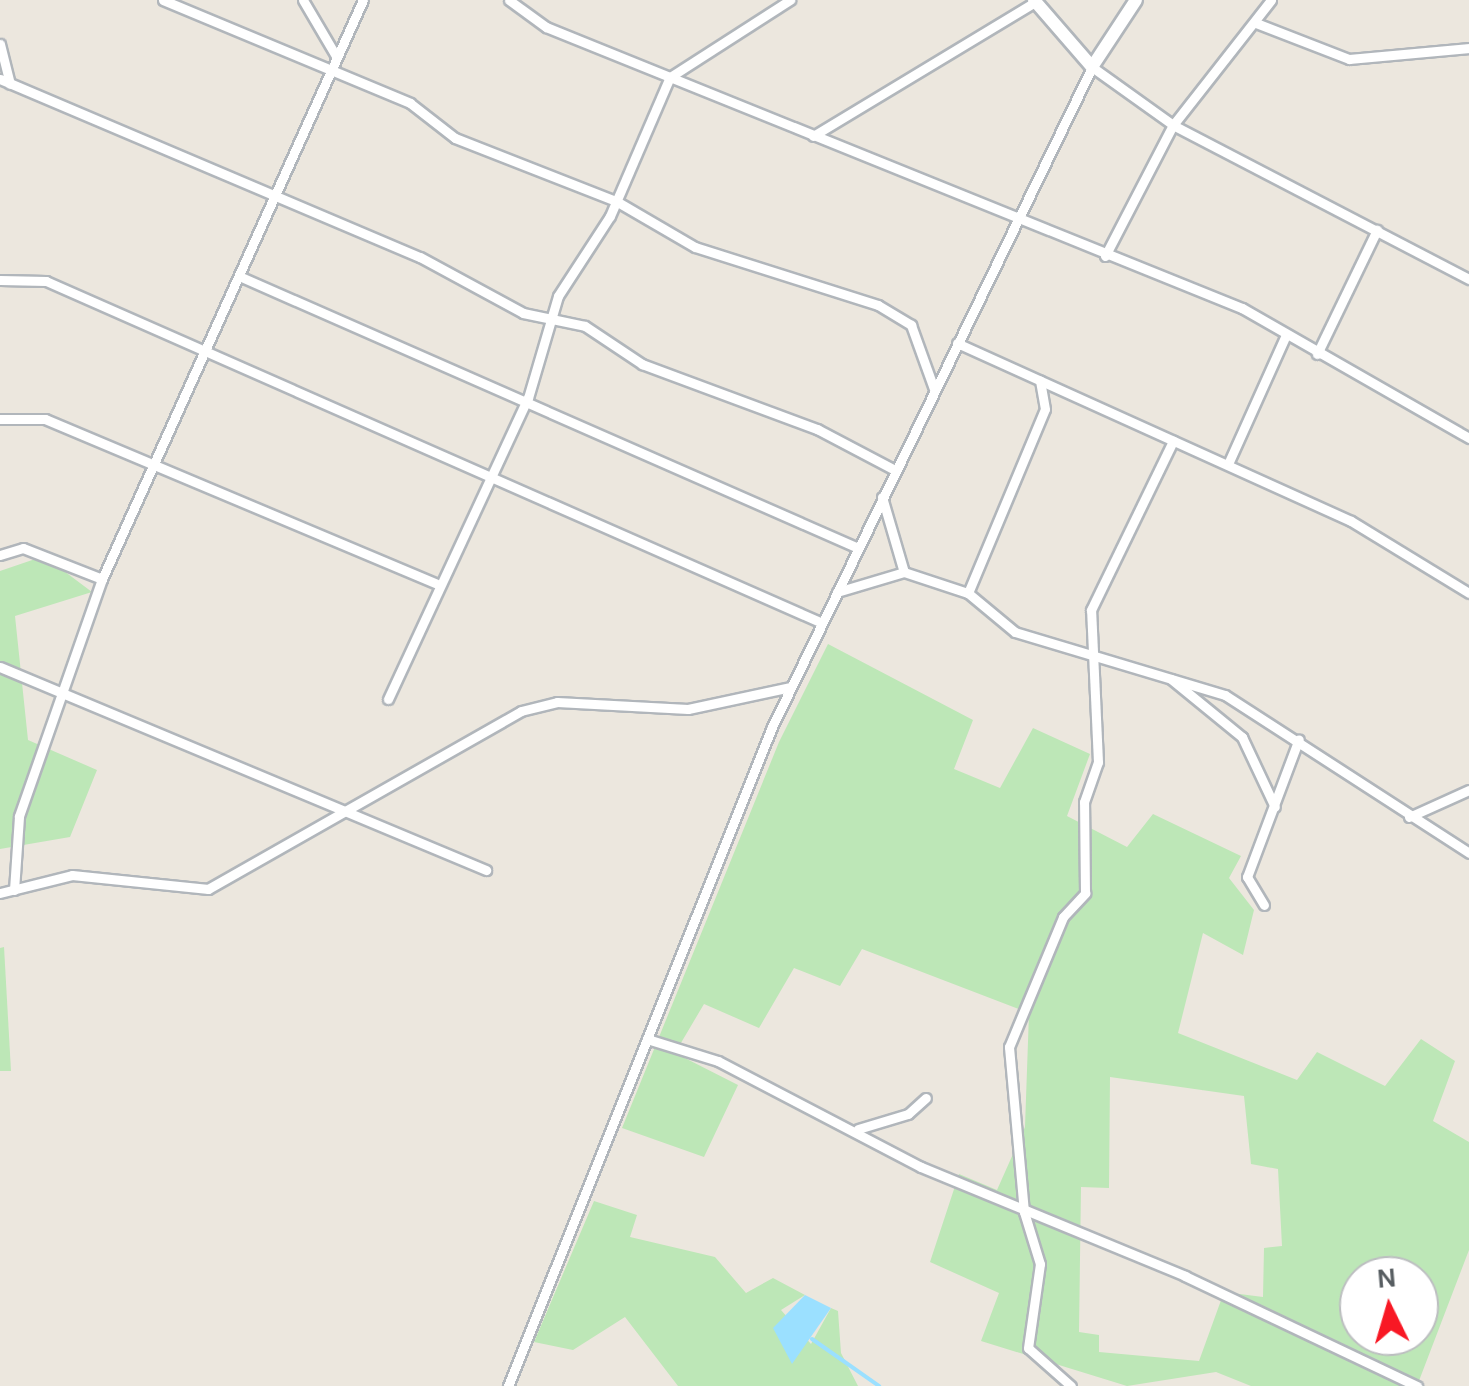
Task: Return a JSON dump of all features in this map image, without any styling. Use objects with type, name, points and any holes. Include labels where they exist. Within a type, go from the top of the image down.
[{"type":"street","points":[[163,0],[410,103],[455,138],[616,201],[695,247],[895,315],[912,325],[934,389]]},
{"type":"street","points":[[303,0],[336,56]]},
{"type":"street","points":[[14,890],[19,816],[59,688],[152,468],[174,435],[200,353],[278,195],[328,72],[363,0]]},
{"type":"street","points":[[509,0],[546,28],[1010,221],[1242,308],[1286,337],[1469,438]]},
{"type":"street","points":[[388,699],[436,584],[528,398],[550,322],[616,201],[670,77],[790,0]]},
{"type":"street","points":[[508,1386],[792,687],[957,343],[1010,221],[1092,67],[1136,0]]},
{"type":"street","points":[[1105,256],[1173,125],[1271,0]]},
{"type":"street","points":[[813,136],[1035,1],[1092,67],[1173,125],[1469,279]]},
{"type":"street","points":[[1256,23],[1349,60],[1469,48]]},
{"type":"street","points":[[0,44],[5,82],[278,195],[550,322],[585,326],[642,364],[817,430],[895,470]]},
{"type":"street","points":[[1317,354],[1377,230]]},
{"type":"street","points":[[239,276],[528,398],[858,548]]},
{"type":"street","points":[[0,280],[46,281],[200,353],[822,623]]},
{"type":"street","points":[[1228,464],[1286,337]]},
{"type":"street","points":[[957,343],[1351,521],[1469,593]]},
{"type":"street","points":[[968,593],[1045,410],[1040,380]]},
{"type":"street","points":[[0,419],[45,419],[152,468],[436,584]]},
{"type":"street","points":[[1071,1386],[1028,1348],[1040,1264],[1024,1212],[1009,1048],[1063,917],[1085,893],[1084,802],[1098,762],[1092,610],[1173,441]]},
{"type":"street","points":[[882,496],[904,572]]},
{"type":"street","points":[[0,554],[23,548],[102,579]]},
{"type":"street","points":[[837,592],[904,572],[968,593],[1015,632],[1092,660],[1169,677],[1225,695],[1299,740],[1409,818],[1469,853]]},
{"type":"street","points":[[0,667],[59,688],[486,870]]},
{"type":"street","points":[[1169,677],[1242,737],[1276,809]]},
{"type":"street","points":[[0,893],[72,875],[208,889],[342,808],[521,711],[557,702],[688,709],[792,687]]},
{"type":"street","points":[[1264,905],[1247,876],[1276,809],[1299,740]]},
{"type":"street","points":[[1409,818],[1469,790]]},
{"type":"street","points":[[647,1040],[718,1061],[1024,1212],[1417,1386]]},
{"type":"street","points":[[858,1130],[908,1114],[926,1098]]},
{"type":"green space","points":[[44,556],[92,592],[15,616],[28,740],[97,770],[70,837],[0,849],[0,571]]},
{"type":"green space","points":[[828,644],[973,720],[954,769],[1000,788],[1033,728],[1090,754],[1067,816],[1127,847],[1153,814],[1241,856],[1229,878],[1254,910],[1243,955],[1203,933],[1178,1033],[1297,1080],[1317,1052],[1385,1086],[1421,1039],[1455,1061],[1433,1121],[1469,1142],[1469,1250],[1439,1328],[1439,1256],[1339,1256],[1339,1356],[1428,1356],[1417,1386],[1251,1386],[1216,1372],[1127,1386],[981,1341],[999,1293],[930,1262],[959,1174],[997,1190],[1025,1127],[1029,1013],[862,949],[840,986],[794,968],[759,1028],[704,1004],[675,1053],[738,1085],[704,1157],[622,1128],[779,742]],"holes":[[[1110,1077],[1244,1096],[1251,1164],[1278,1169],[1282,1246],[1264,1248],[1263,1297],[1224,1292],[1199,1361],[1099,1352],[1099,1335],[1079,1332],[1081,1187],[1109,1188]]]},
{"type":"green space","points":[[4,947],[11,1071],[0,1071],[0,948]]},
{"type":"green space","points":[[594,1201],[637,1215],[630,1237],[715,1257],[746,1293],[773,1278],[805,1295],[781,1310],[811,1344],[831,1308],[838,1311],[841,1353],[858,1386],[678,1386],[625,1317],[573,1350],[534,1342]]},
{"type":"water","points":[[805,1295],[831,1308],[792,1364],[773,1328]]},
{"type":"waterway","points":[[812,1339],[879,1386]]}]
